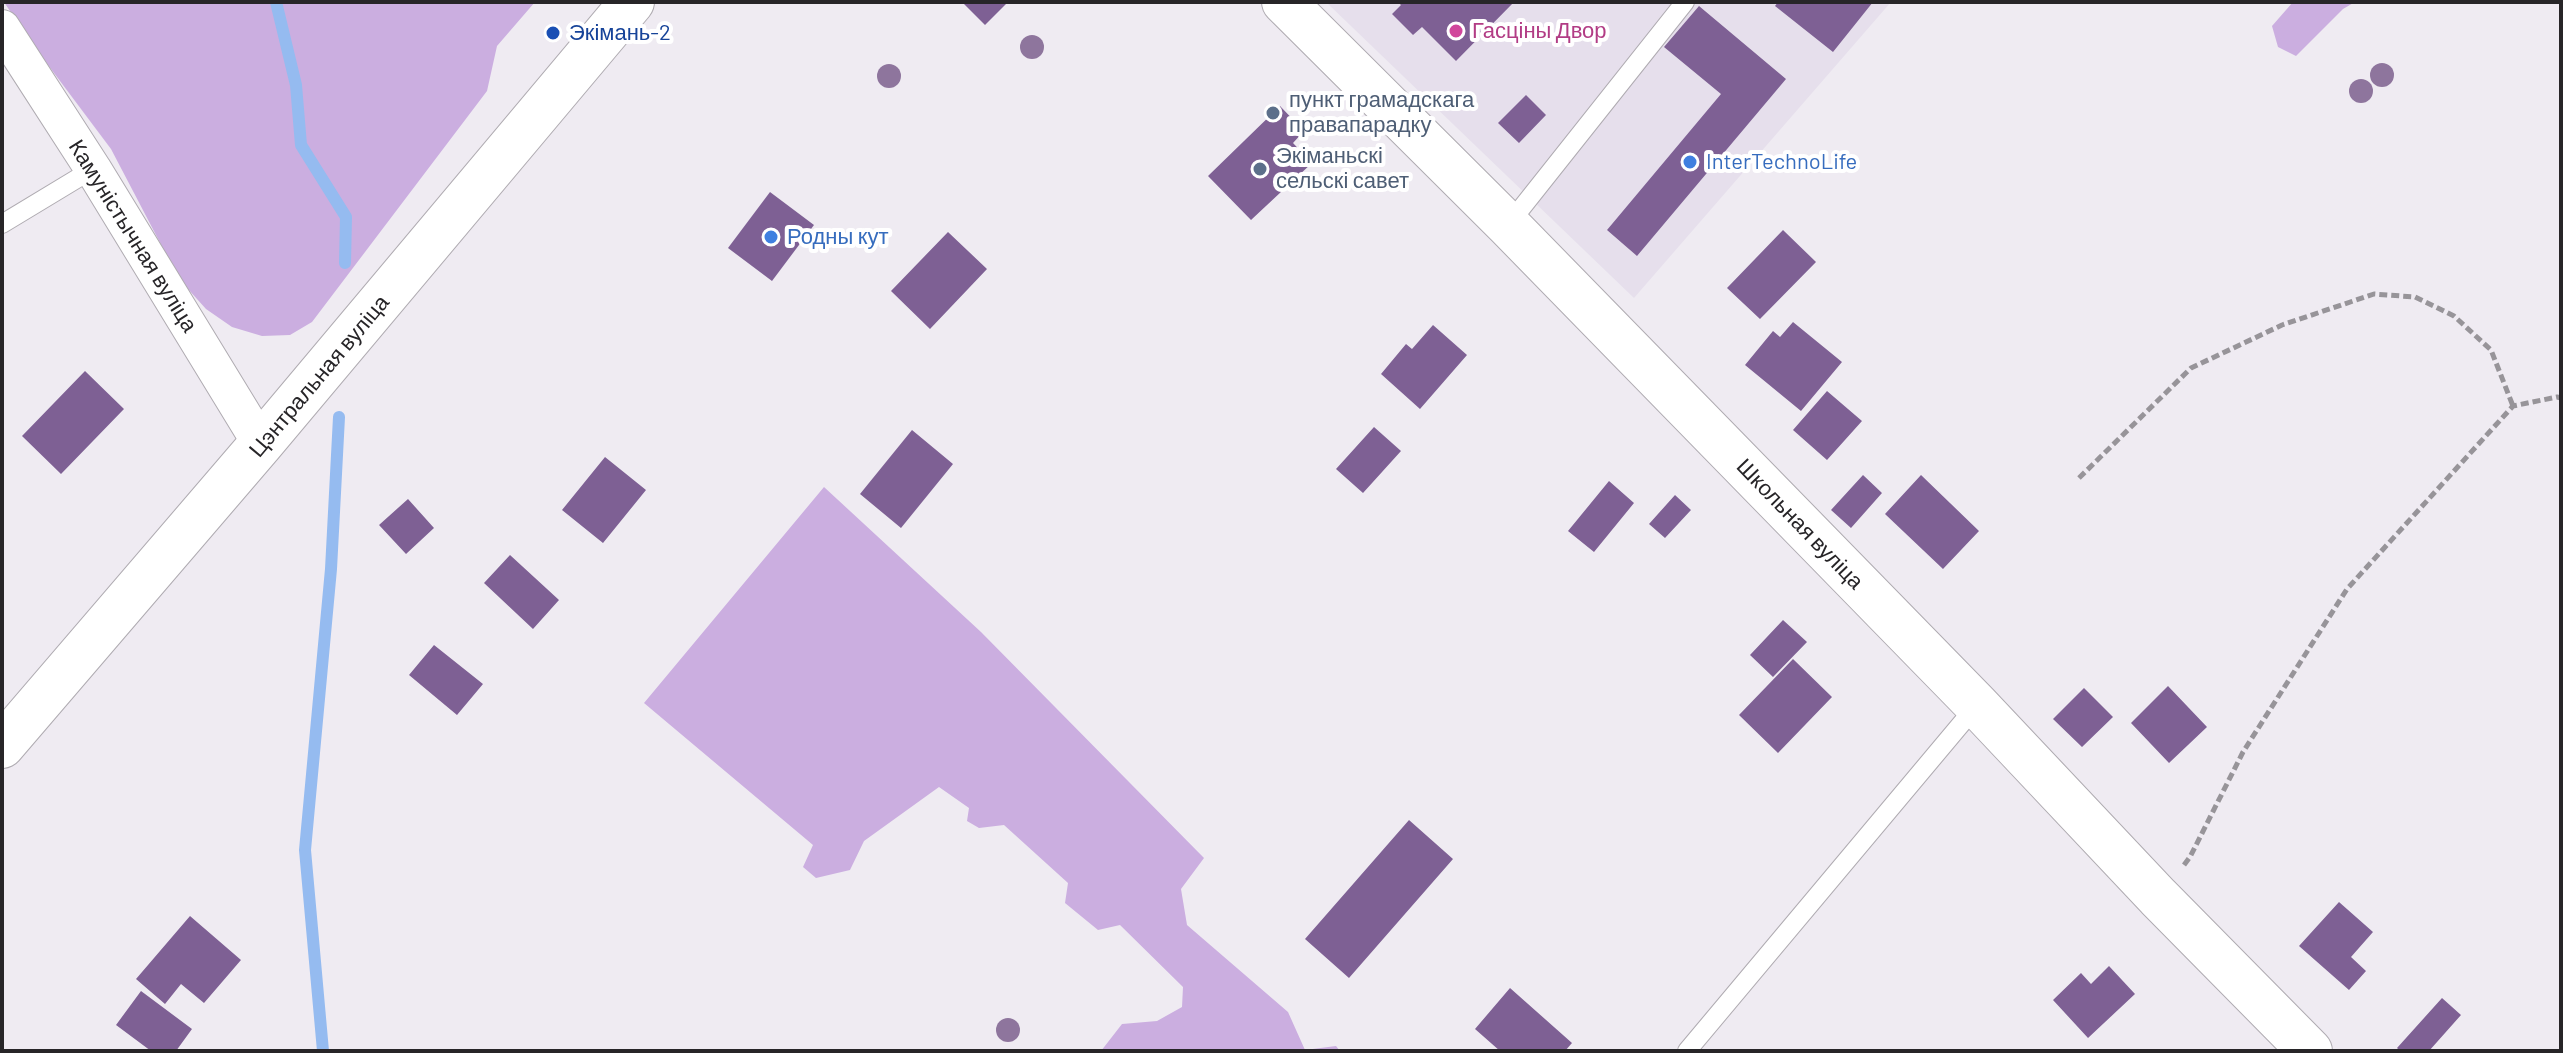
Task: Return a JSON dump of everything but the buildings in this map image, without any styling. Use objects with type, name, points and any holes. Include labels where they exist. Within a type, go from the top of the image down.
[{"type":"street","name":"Цэнтральная вуліца","points":[[2,746],[261,444],[632,2]]},
{"type":"street","name":"Школьная вуліца","points":[[1284,2],[1508,225],[2310,1051]]},
{"type":"street","name":"Камуністычная вуліца","points":[[2,28],[93,169],[261,444]]},
{"type":"lane","points":[[1508,225],[1685,2]]},
{"type":"lane","points":[[2,224],[93,169]]},
{"type":"lane","points":[[1687,1051],[1977,705]]},
{"type":"path","points":[[2079,478],[2191,368],[2282,325],[2374,294],[2415,297],[2454,316],[2491,350],[2513,406]]},
{"type":"path","points":[[2158,897],[2190,857],[2243,752],[2347,589],[2513,406],[2561,398]]},
{"type":"shaded area","points":[[4,2],[535,2],[497,46],[487,91],[312,322],[290,335],[262,336],[232,327],[206,309],[179,279],[111,149]]},
{"type":"shaded area","points":[[1326,2],[1891,2],[1634,298]]},
{"type":"shaded area","points":[[2293,2],[2355,2],[2343,9],[2296,56],[2278,47],[2272,26]]},
{"type":"shaded area","points":[[824,487],[981,632],[1204,858],[1181,889],[1187,925],[1288,1012],[1305,1050],[1336,1046],[1340,1051],[1101,1051],[1122,1024],[1157,1021],[1182,1007],[1183,987],[1120,925],[1098,930],[1065,903],[1068,883],[1004,825],[979,828],[967,821],[969,808],[939,787],[864,841],[850,870],[816,878],[803,867],[813,845],[644,703]]},
{"type":"waterway","points":[[276,2],[296,85],[301,145],[346,217],[345,263]]},
{"type":"waterway","points":[[323,1051],[305,850],[331,569],[339,417]]},
{"type":"place","name":"Гасціны Двор","points":[[1456,31]]},
{"type":"place","name":"Экімань-2","points":[[553,33]]},
{"type":"place","name":"пункт грамадскага правапарадку","points":[[1273,113]]},
{"type":"place","name":"InterTechnoLife","points":[[1690,162]]},
{"type":"place","name":"Экіманьскі сельскі савет","points":[[1260,169]]},
{"type":"place","name":"Родны кут","points":[[771,237]]}]
